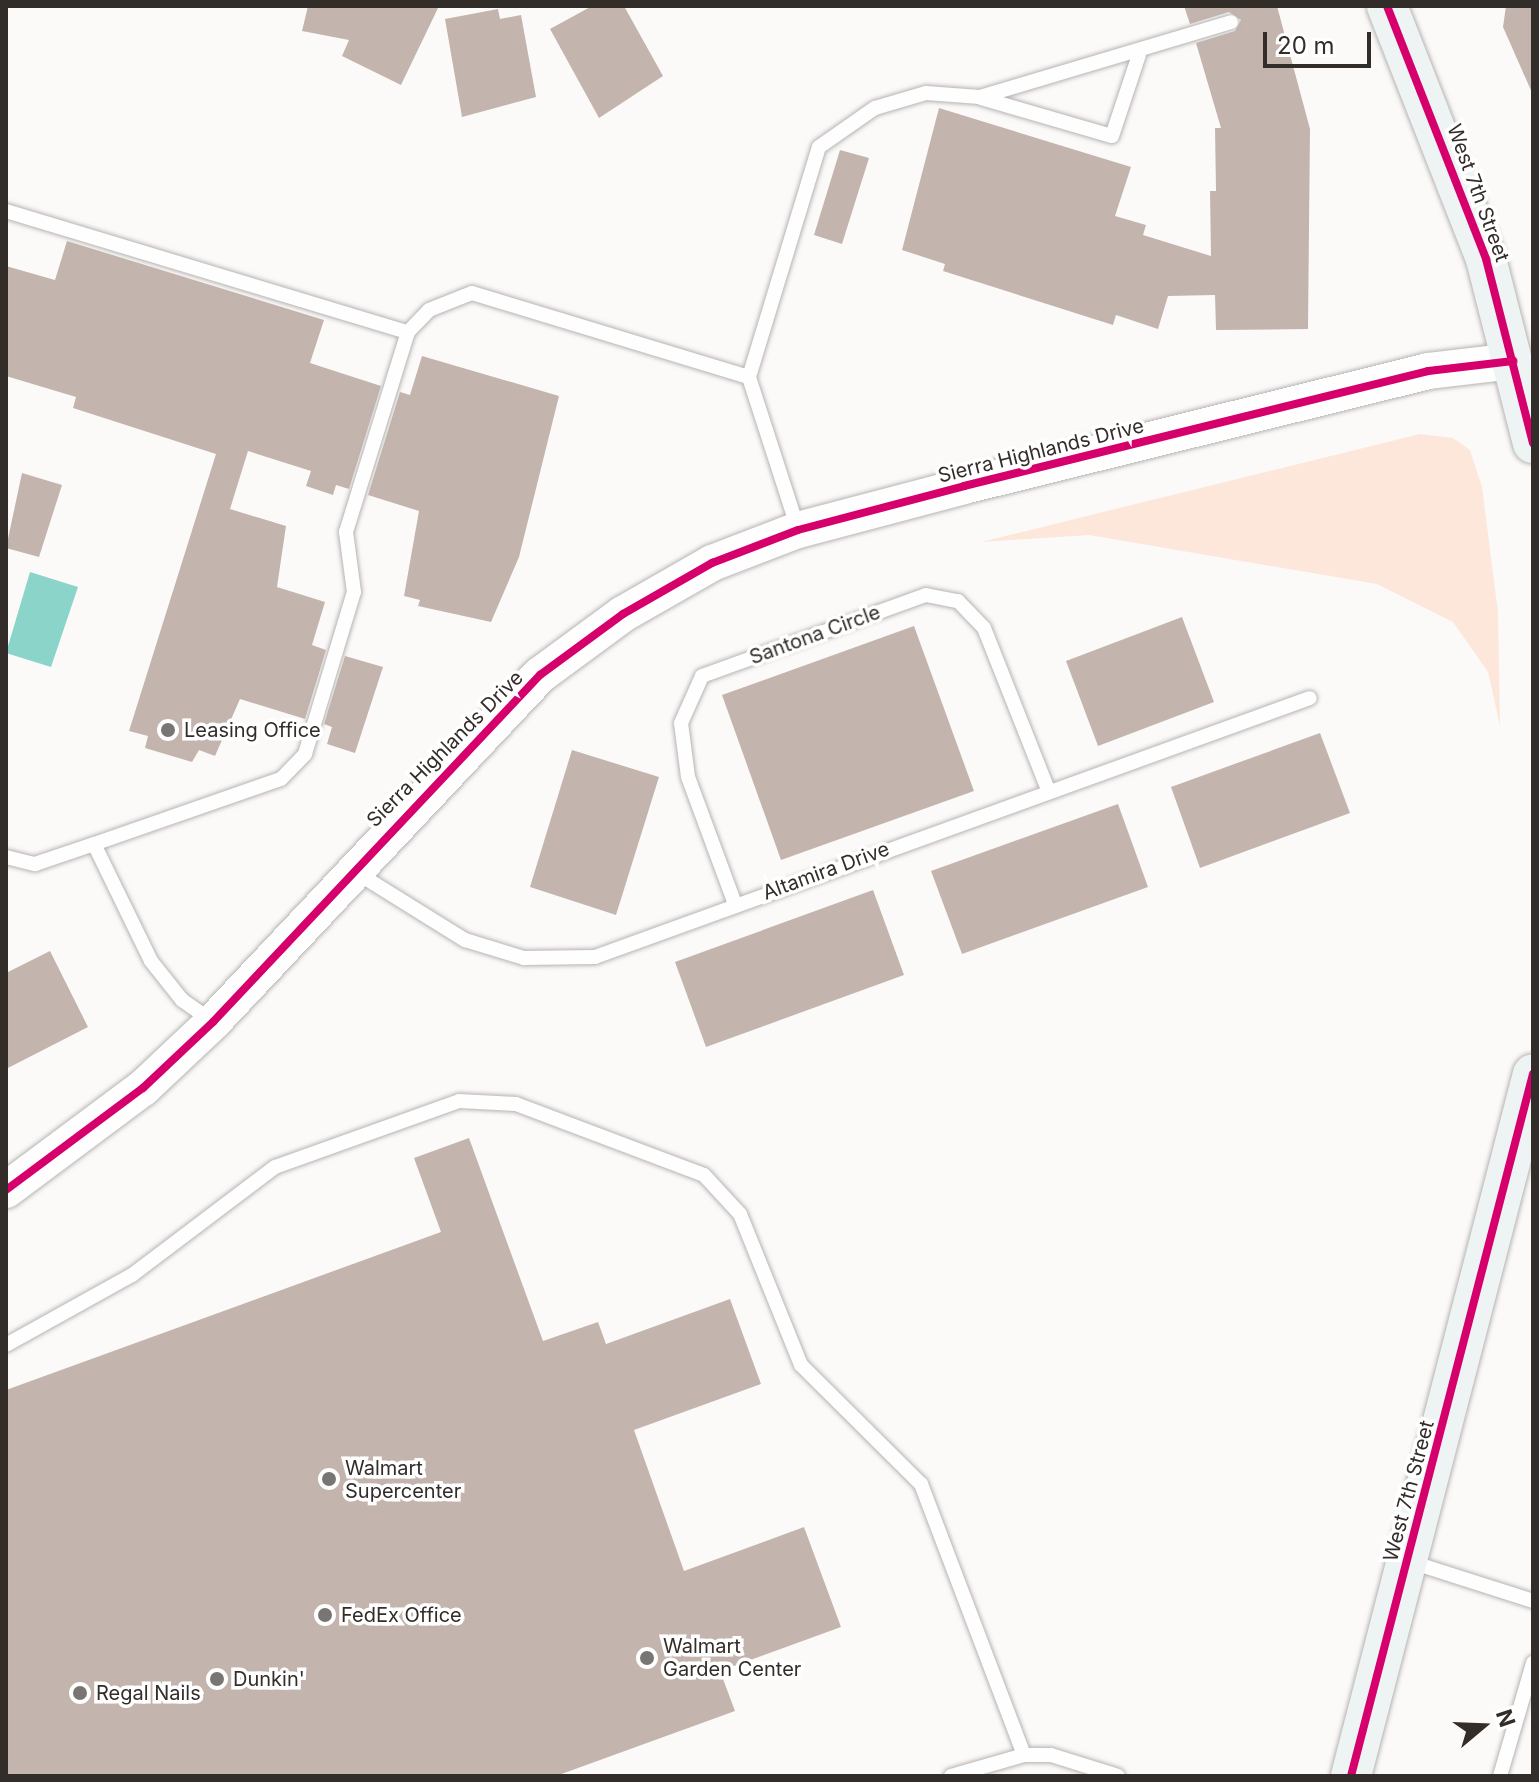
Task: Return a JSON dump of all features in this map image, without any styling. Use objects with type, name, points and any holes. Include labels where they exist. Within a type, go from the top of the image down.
[{"type":"main road","name":"West 7th Street","points":[[1387,6],[1461,187],[1513,361],[1533,443]]},
{"type":"main road","name":"West 7th Street","points":[[1351,1776],[1533,1074]]},
{"type":"street","name":"Sierra Highlands Drive","points":[[6,1190],[143,1088],[213,1022],[351,868],[540,675],[661,592],[798,530],[1428,371],[1513,361]]},
{"type":"lane","points":[[980,97],[1139,55],[1231,22]]},
{"type":"lane","points":[[798,530],[749,377],[819,147],[875,108],[926,93],[980,97],[1112,136],[1139,55]]},
{"type":"lane","points":[[6,211],[408,332]]},
{"type":"lane","points":[[6,857],[35,864],[94,844],[281,779],[305,754],[354,592],[346,532],[408,332],[429,310],[472,293],[749,377]]},
{"type":"lane","name":"Santona Circle","points":[[735,904],[688,777],[681,723],[702,676],[926,595],[958,601],[984,628],[1048,790]]},
{"type":"lane","name":"Altamira Drive","points":[[351,868],[465,940],[524,958],[595,957],[1048,790],[1310,698]]},
{"type":"lane","points":[[94,844],[151,961],[182,1000],[213,1022]]},
{"type":"lane","points":[[6,1345],[132,1275],[275,1167],[459,1101],[516,1104],[704,1175],[740,1214],[801,1365],[921,1484],[1024,1755]]},
{"type":"lane","points":[[1407,1560],[1533,1601]]},
{"type":"lane","points":[[1500,1776],[1533,1663]]},
{"type":"lane","points":[[951,1776],[1024,1755],[1118,1776]]},
{"type":"shaded area","points":[[1420,434],[1453,438],[1470,450],[1482,487],[1498,612],[1500,726],[1488,672],[1453,622],[1377,584],[1089,535],[981,542]]},
{"type":"water","points":[[30,572],[78,587],[51,667],[6,653]]},
{"type":"building","points":[[308,6],[439,6],[401,85],[342,56],[349,40],[302,31]]},
{"type":"building","points":[[592,6],[624,6],[663,76],[599,118],[550,29]]},
{"type":"building","points":[[1184,6],[1277,6],[1310,129],[1308,329],[1216,330],[1215,295],[1168,296],[1158,329],[1116,315],[1113,325],[943,271],[945,264],[902,250],[939,108],[1131,167],[1115,216],[1146,225],[1143,235],[1211,256],[1210,191],[1216,191],[1215,128],[1221,128],[1196,43],[1235,31],[1241,20],[1229,12],[1190,24]]},
{"type":"building","points":[[1506,6],[1533,6],[1533,95],[1503,27]]},
{"type":"building","points":[[498,9],[500,19],[521,15],[536,97],[462,117],[445,19]]},
{"type":"building","points":[[840,150],[869,158],[842,244],[814,235]]},
{"type":"building","points":[[67,241],[324,320],[310,363],[381,386],[349,489],[336,485],[333,495],[306,486],[311,471],[248,451],[230,509],[286,526],[277,587],[325,602],[312,645],[326,650],[305,719],[240,699],[215,756],[199,750],[192,762],[145,748],[148,736],[129,731],[216,454],[73,408],[76,397],[6,376],[6,266],[55,280]]},
{"type":"building","points":[[422,356],[559,396],[519,557],[491,622],[418,606],[420,600],[404,596],[419,511],[368,495],[400,392],[410,395]]},
{"type":"building","points":[[22,473],[62,485],[39,557],[6,548]]},
{"type":"building","points":[[1182,617],[1214,702],[1098,746],[1066,661]]},
{"type":"building","points":[[914,626],[974,791],[781,860],[722,695]]},
{"type":"building","points":[[345,656],[383,667],[355,753],[327,744],[332,727],[324,724]]},
{"type":"building","points":[[1320,733],[1350,813],[1200,868],[1171,787]]},
{"type":"building","points":[[572,750],[659,777],[616,915],[530,887]]},
{"type":"building","points":[[1118,804],[1148,887],[962,954],[931,871]]},
{"type":"building","points":[[873,890],[904,975],[706,1047],[675,962]]},
{"type":"building","points":[[50,951],[88,1027],[6,1069],[6,973]]},
{"type":"building","name":"Walmart Supercenter","points":[[469,1138],[543,1341],[598,1322],[606,1344],[730,1299],[761,1384],[634,1430],[684,1571],[804,1527],[841,1627],[720,1671],[735,1711],[556,1776],[6,1776],[6,1390],[441,1232],[414,1158]]},
{"type":"cycle path","points":[[1387,6],[1486,259],[1533,443]]},
{"type":"cycle path","points":[[6,1190],[143,1088],[213,1022],[540,675],[623,614],[712,563],[798,530],[964,486],[1428,371],[1513,361]]},
{"type":"cycle path","points":[[1351,1776],[1533,1074]]},
{"type":"place","name":"Leasing Office","points":[[168,730]]},
{"type":"place","name":"Walmart Supercenter","points":[[329,1479]]},
{"type":"place","name":"FedEx Office","points":[[325,1615]]},
{"type":"place","name":"Walmart Garden Center","points":[[647,1658]]},
{"type":"place","name":"Dunkin'","points":[[217,1679]]},
{"type":"place","name":"Regal Nails","points":[[80,1693]]}]
